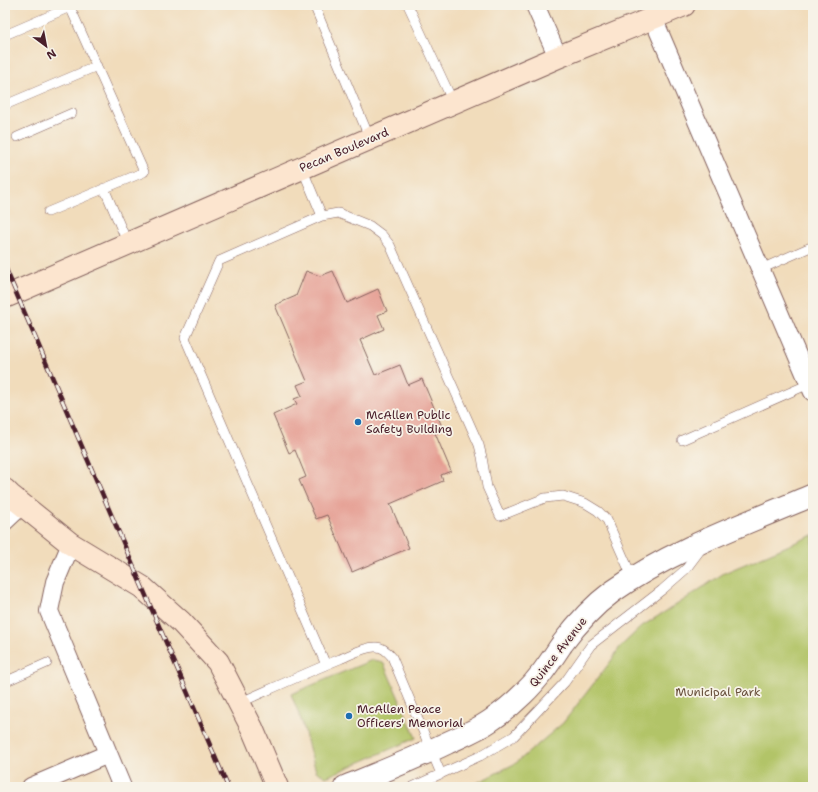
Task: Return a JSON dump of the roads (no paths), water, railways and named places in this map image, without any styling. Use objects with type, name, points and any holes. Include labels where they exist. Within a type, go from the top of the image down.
[{"type":"main road","name":"Pecan Boulevard","points":[[5,297],[667,10]]},
{"type":"main road","points":[[5,490],[10,496],[71,544],[142,587],[181,622],[218,662],[252,728],[277,787]]},
{"type":"street","points":[[535,5],[558,57]]},
{"type":"street","points":[[667,10],[761,269],[811,388]]},
{"type":"street","name":"Quince Avenue","points":[[344,787],[432,751],[490,722],[524,694],[538,680],[563,643],[593,608],[611,593],[642,572],[684,549],[813,495]]},
{"type":"street","points":[[5,521],[22,505]]},
{"type":"street","points":[[71,544],[55,582],[50,611],[122,787]]},
{"type":"street","points":[[31,787],[108,754]]},
{"type":"lane","points":[[314,5],[370,139]]},
{"type":"lane","points":[[408,5],[454,102]]},
{"type":"lane","points":[[5,35],[70,7],[144,172],[48,212]]},
{"type":"lane","points":[[5,105],[97,66]]},
{"type":"lane","points":[[17,137],[72,114]]},
{"type":"lane","points":[[302,168],[322,216]]},
{"type":"lane","points":[[104,188],[128,244]]},
{"type":"lane","points":[[326,665],[185,338],[219,261],[322,216],[338,212],[370,226],[382,235],[390,245],[479,445],[487,487],[500,516],[545,498],[563,496],[585,503],[598,511],[607,520],[633,579]]},
{"type":"lane","points":[[761,269],[813,246]]},
{"type":"lane","points":[[682,440],[811,388]]},
{"type":"lane","points":[[412,787],[480,756],[514,736],[565,682],[592,645],[662,590],[686,569],[709,539]]},
{"type":"lane","points":[[239,703],[369,648],[376,646],[382,648],[392,657],[442,774]]},
{"type":"lane","points":[[5,678],[10,680],[47,663]]},
{"type":"railway","points":[[5,267],[228,787]]},
{"type":"place","name":"McAllen Public Safety Building","points":[[358,422]]},
{"type":"place","name":"McAllen Peace Officers' Memorial","points":[[349,716]]},
{"type":"park label","name":"Municipal Park","points":[[718,692]]}]
